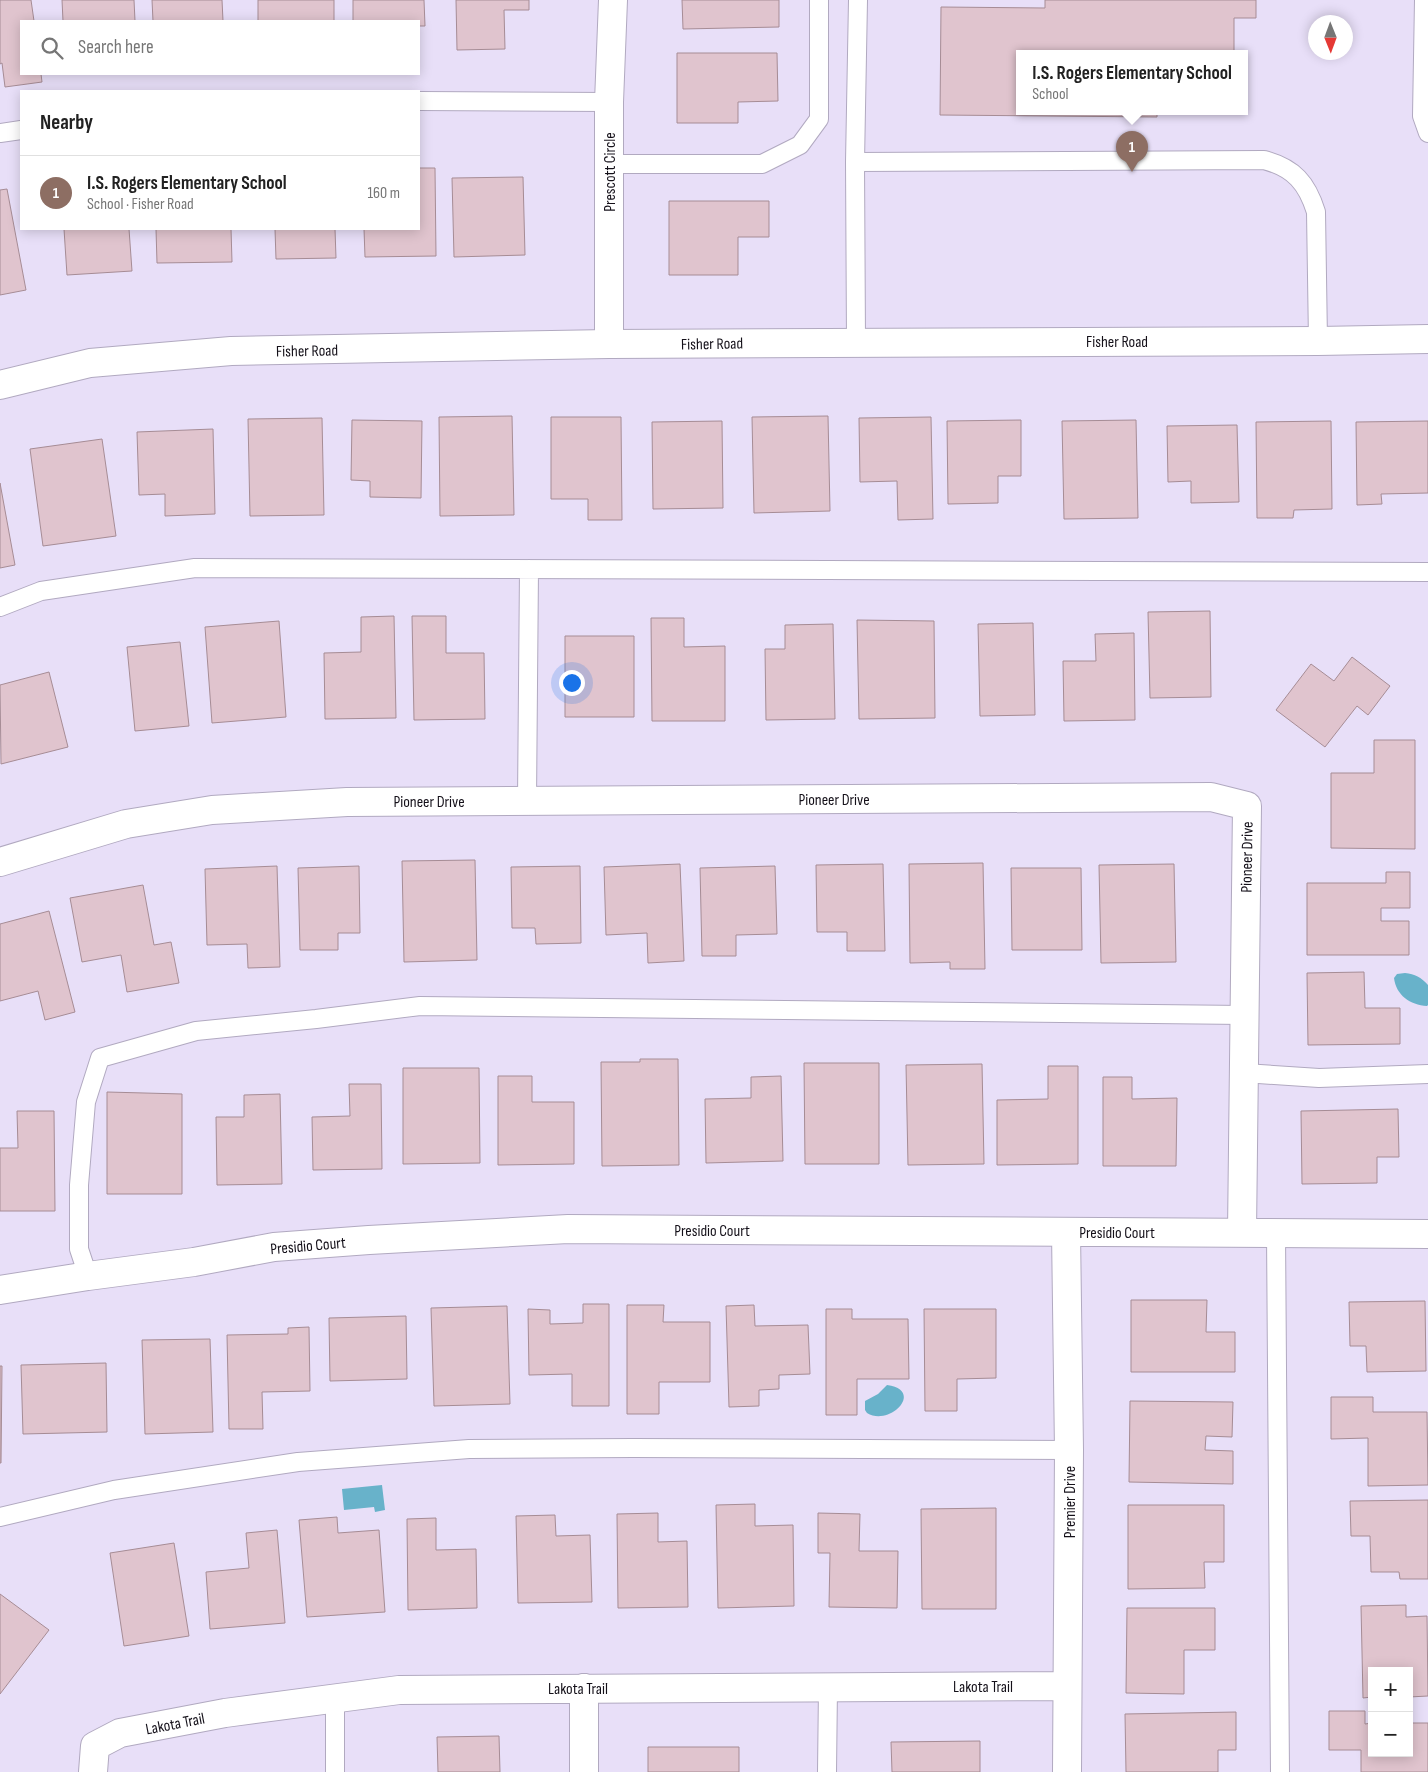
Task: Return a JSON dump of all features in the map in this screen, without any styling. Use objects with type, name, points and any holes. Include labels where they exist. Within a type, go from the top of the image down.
[{"type":"street","name":"Prescott Circle","points":[[609,344],[609,102],[613,0]]},
{"type":"street","name":"Fisher Road","points":[[0,385],[90,363],[231,351],[856,341],[1318,341],[1428,339]]},
{"type":"street","name":"Pioneer Drive","points":[[0,862],[126,824],[212,810],[347,802],[1211,797],[1247,806],[1242,1233]]},
{"type":"street","name":"Presidio Court","points":[[0,1290],[194,1262],[274,1247],[568,1229],[1428,1234]]},
{"type":"street","name":"Premier Drive","points":[[1066,1232],[1069,1450],[1067,1772]]},
{"type":"street","name":"Lakota Trail","points":[[94,1759],[120,1733],[225,1713],[399,1690],[1067,1686]]},
{"type":"street","points":[[584,1688],[584,1772]]},
{"type":"lane","points":[[609,164],[762,164],[800,145],[818,119],[819,0]]},
{"type":"lane","points":[[856,341],[858,0]]},
{"type":"lane","points":[[1424,0],[1422,116],[1428,134]]},
{"type":"lane","points":[[420,101],[609,102]]},
{"type":"lane","points":[[0,133],[20,130]]},
{"type":"lane","points":[[856,162],[1264,160],[1279,164],[1298,177],[1310,194],[1316,212],[1318,341]]},
{"type":"lane","points":[[0,607],[41,590],[196,568],[1428,572]]},
{"type":"lane","points":[[527,801],[529,569]]},
{"type":"lane","points":[[88,1276],[79,1249],[79,1185],[86,1102],[100,1058],[196,1030],[316,1019],[420,1006],[1244,1015]]},
{"type":"lane","points":[[1244,1073],[1319,1078],[1428,1074]]},
{"type":"lane","points":[[1276,1233],[1280,1772]]},
{"type":"lane","points":[[0,1517],[114,1490],[298,1462],[468,1449],[1069,1450]]},
{"type":"lane","points":[[827,1772],[828,1687]]},
{"type":"lane","points":[[335,1699],[335,1772]]},
{"type":"water","points":[[1405,973],[1418,976],[1428,985],[1427,1006],[1415,1004],[1401,994],[1394,978],[1397,974]]},
{"type":"water","points":[[887,1385],[898,1388],[903,1393],[903,1400],[900,1406],[893,1412],[885,1415],[876,1416],[867,1413],[865,1401],[878,1394]]},
{"type":"water","points":[[382,1485],[385,1510],[375,1512],[374,1507],[344,1510],[342,1489]]},
{"type":"building","points":[[0,0],[31,0],[34,20],[20,20],[20,75],[41,75],[42,82],[5,87],[2,63],[0,64]]},
{"type":"building","points":[[62,0],[134,0],[135,20],[63,20]]},
{"type":"building","points":[[152,0],[222,0],[223,20],[153,20]]},
{"type":"building","points":[[258,0],[334,0],[334,20],[258,20]]},
{"type":"building","points":[[353,0],[424,0],[425,26],[420,26],[420,20],[353,20]]},
{"type":"building","points":[[456,0],[529,0],[529,10],[504,10],[505,49],[457,50]]},
{"type":"building","points":[[682,0],[779,0],[779,27],[683,29]]},
{"type":"building","points":[[1045,0],[1256,0],[1256,18],[1234,18],[1234,50],[1016,50],[1016,115],[1157,115],[1157,117],[940,115],[941,7],[1045,8]]},
{"type":"building","points":[[677,53],[777,53],[778,101],[738,102],[738,123],[677,123]]},
{"type":"building","points":[[420,168],[435,168],[436,256],[365,257],[364,230],[420,230]]},
{"type":"building","points":[[523,177],[525,255],[454,257],[452,178]]},
{"type":"building","points":[[7,189],[26,290],[0,295],[0,190]]},
{"type":"building","points":[[669,201],[769,201],[769,237],[738,237],[738,275],[669,275]]},
{"type":"building","points":[[64,230],[129,230],[132,271],[67,275]]},
{"type":"building","points":[[156,230],[231,230],[232,262],[157,263]]},
{"type":"building","points":[[275,230],[335,230],[336,258],[276,259]]},
{"type":"building","points":[[512,416],[514,515],[440,516],[439,417]]},
{"type":"building","points":[[828,416],[830,511],[754,513],[752,417]]},
{"type":"building","points":[[551,417],[621,417],[622,520],[588,520],[588,499],[551,499]]},
{"type":"building","points":[[931,417],[933,519],[898,520],[897,481],[860,482],[859,418]]},
{"type":"building","points":[[322,418],[324,515],[250,516],[248,419]]},
{"type":"building","points":[[352,420],[422,421],[421,498],[370,497],[370,481],[351,480]]},
{"type":"building","points":[[1021,420],[1021,476],[998,476],[998,503],[948,504],[947,421]]},
{"type":"building","points":[[1136,420],[1138,518],[1064,519],[1062,421]]},
{"type":"building","points":[[722,421],[723,508],[653,509],[652,422]]},
{"type":"building","points":[[1331,421],[1332,509],[1294,510],[1293,518],[1257,518],[1256,422]]},
{"type":"building","points":[[1428,421],[1428,493],[1381,494],[1382,504],[1357,505],[1356,422]]},
{"type":"building","points":[[1237,425],[1239,502],[1191,503],[1191,481],[1168,482],[1167,426]]},
{"type":"building","points":[[213,429],[215,514],[165,516],[165,494],[139,495],[137,432]]},
{"type":"building","points":[[102,439],[116,536],[43,546],[30,449]]},
{"type":"building","points":[[0,483],[15,565],[0,568]]},
{"type":"building","points":[[1210,611],[1211,697],[1150,698],[1148,612]]},
{"type":"building","points":[[394,616],[396,718],[325,719],[324,653],[361,652],[361,617]]},
{"type":"building","points":[[412,616],[446,616],[446,653],[484,653],[485,719],[414,720]]},
{"type":"building","points":[[651,618],[684,618],[684,647],[725,646],[725,721],[652,721]]},
{"type":"building","points":[[857,620],[934,621],[935,718],[859,719]]},
{"type":"building","points":[[279,621],[286,717],[212,723],[205,627]]},
{"type":"building","points":[[1033,623],[1035,715],[980,716],[978,624]]},
{"type":"building","points":[[833,624],[835,719],[766,720],[765,649],[785,649],[785,625]]},
{"type":"building","points":[[1134,633],[1135,720],[1064,721],[1063,661],[1096,661],[1095,634]]},
{"type":"building","points":[[565,636],[634,636],[634,717],[565,717]]},
{"type":"building","points":[[180,642],[189,726],[135,731],[127,647]]},
{"type":"building","points":[[1352,657],[1390,686],[1368,715],[1357,706],[1325,747],[1276,710],[1311,664],[1334,681]]},
{"type":"building","points":[[49,672],[68,747],[1,764],[0,685]]},
{"type":"building","points":[[1374,740],[1415,740],[1415,849],[1331,848],[1331,773],[1374,773]]},
{"type":"building","points":[[475,860],[477,960],[404,962],[402,861]]},
{"type":"building","points":[[983,863],[985,969],[950,969],[950,962],[910,963],[909,864]]},
{"type":"building","points":[[680,864],[684,961],[648,963],[647,933],[606,935],[604,867]]},
{"type":"building","points":[[883,864],[885,951],[847,951],[847,932],[817,932],[816,865]]},
{"type":"building","points":[[1174,864],[1176,962],[1101,963],[1099,865]]},
{"type":"building","points":[[277,866],[280,967],[248,968],[247,944],[207,945],[205,869]]},
{"type":"building","points":[[359,866],[360,933],[338,933],[338,950],[300,950],[298,868]]},
{"type":"building","points":[[580,866],[581,943],[536,944],[535,928],[512,928],[511,867]]},
{"type":"building","points":[[775,866],[777,934],[736,935],[736,956],[702,956],[700,868]]},
{"type":"building","points":[[1011,868],[1081,868],[1082,950],[1012,950]]},
{"type":"building","points":[[1386,872],[1410,872],[1410,908],[1381,908],[1381,921],[1409,921],[1409,955],[1307,955],[1307,883],[1386,883]]},
{"type":"building","points":[[143,885],[154,945],[171,942],[179,983],[127,992],[121,955],[82,962],[70,898]]},
{"type":"building","points":[[49,911],[75,1012],[45,1020],[38,991],[0,1001],[0,924]]},
{"type":"building","points":[[1364,972],[1365,1008],[1400,1008],[1400,1044],[1308,1045],[1307,973]]},
{"type":"building","points":[[640,1059],[678,1059],[679,1165],[602,1166],[601,1062],[640,1062]]},
{"type":"building","points":[[804,1063],[879,1063],[879,1164],[805,1164]]},
{"type":"building","points":[[982,1064],[984,1164],[908,1165],[906,1065]]},
{"type":"building","points":[[1048,1066],[1078,1066],[1078,1164],[997,1165],[997,1100],[1048,1099]]},
{"type":"building","points":[[403,1068],[479,1068],[480,1163],[403,1164]]},
{"type":"building","points":[[498,1076],[532,1076],[532,1102],[574,1102],[574,1164],[498,1165]]},
{"type":"building","points":[[781,1076],[783,1161],[706,1163],[705,1099],[751,1098],[751,1077]]},
{"type":"building","points":[[1103,1077],[1132,1077],[1132,1099],[1177,1098],[1176,1166],[1103,1166]]},
{"type":"building","points":[[349,1084],[381,1084],[382,1169],[313,1170],[312,1117],[350,1116]]},
{"type":"building","points":[[107,1092],[182,1094],[182,1194],[107,1194]]},
{"type":"building","points":[[280,1094],[282,1184],[217,1185],[216,1117],[244,1117],[244,1095]]},
{"type":"building","points":[[1398,1109],[1399,1157],[1377,1157],[1377,1183],[1302,1184],[1301,1111]]},
{"type":"building","points":[[17,1111],[54,1111],[55,1211],[0,1211],[0,1148],[18,1148]]},
{"type":"building","points":[[1131,1300],[1207,1300],[1206,1332],[1235,1332],[1235,1372],[1131,1372]]},
{"type":"building","points":[[1425,1301],[1426,1371],[1367,1372],[1366,1346],[1350,1346],[1349,1302]]},
{"type":"building","points":[[583,1304],[609,1304],[609,1406],[572,1406],[572,1374],[529,1375],[528,1309],[550,1310],[550,1324],[583,1323]]},
{"type":"building","points":[[627,1305],[664,1305],[663,1322],[710,1322],[710,1382],[659,1382],[659,1414],[627,1414]]},
{"type":"building","points":[[754,1305],[755,1326],[808,1325],[810,1374],[779,1375],[779,1389],[759,1390],[759,1406],[729,1407],[726,1306]]},
{"type":"building","points":[[507,1306],[510,1404],[434,1406],[431,1308]]},
{"type":"building","points":[[826,1309],[852,1309],[852,1319],[908,1319],[909,1379],[857,1379],[857,1415],[826,1415]]},
{"type":"building","points":[[924,1309],[996,1309],[996,1378],[957,1379],[957,1411],[925,1411]]},
{"type":"building","points":[[406,1316],[407,1379],[330,1381],[329,1318]]},
{"type":"building","points":[[309,1327],[310,1391],[262,1392],[263,1429],[229,1429],[227,1335],[288,1334],[288,1328]]},
{"type":"building","points":[[210,1339],[213,1432],[145,1434],[142,1340]]},
{"type":"building","points":[[106,1363],[107,1432],[23,1434],[21,1365]]},
{"type":"building","points":[[0,1366],[2,1366],[1,1463],[0,1463]]},
{"type":"building","points":[[1331,1397],[1373,1397],[1373,1412],[1427,1412],[1428,1485],[1368,1486],[1368,1438],[1331,1439]]},
{"type":"building","points":[[1130,1401],[1233,1402],[1232,1437],[1206,1436],[1205,1450],[1233,1451],[1233,1484],[1129,1482]]},
{"type":"building","points":[[1428,1500],[1428,1579],[1400,1579],[1399,1572],[1371,1572],[1370,1536],[1351,1536],[1350,1501]]},
{"type":"building","points":[[755,1504],[755,1526],[793,1525],[794,1606],[718,1608],[716,1505]]},
{"type":"building","points":[[1128,1505],[1224,1505],[1224,1562],[1204,1562],[1205,1588],[1128,1589]]},
{"type":"building","points":[[996,1508],[996,1609],[922,1609],[921,1509]]},
{"type":"building","points":[[658,1513],[658,1542],[687,1541],[688,1607],[618,1608],[617,1514]]},
{"type":"building","points":[[818,1513],[860,1514],[859,1551],[898,1551],[897,1608],[829,1607],[830,1553],[818,1553]]},
{"type":"building","points":[[555,1515],[556,1536],[590,1535],[592,1602],[518,1603],[516,1516]]},
{"type":"building","points":[[337,1517],[338,1533],[379,1530],[385,1612],[307,1617],[299,1520]]},
{"type":"building","points":[[436,1518],[436,1550],[476,1549],[477,1608],[408,1610],[407,1519]]},
{"type":"building","points":[[277,1530],[285,1623],[210,1629],[206,1572],[249,1568],[246,1533]]},
{"type":"building","points":[[174,1543],[189,1636],[124,1646],[110,1553]]},
{"type":"building","points":[[0,1594],[49,1630],[0,1694]]},
{"type":"building","points":[[1406,1605],[1406,1617],[1427,1616],[1428,1696],[1413,1697],[1413,1667],[1368,1667],[1368,1697],[1363,1698],[1361,1606]]},
{"type":"building","points":[[1127,1608],[1215,1608],[1215,1650],[1184,1650],[1184,1694],[1126,1693]]},
{"type":"building","points":[[1329,1711],[1365,1711],[1365,1724],[1368,1724],[1368,1757],[1413,1757],[1413,1723],[1428,1723],[1428,1772],[1361,1772],[1361,1750],[1329,1750]]},
{"type":"building","points":[[1236,1712],[1236,1750],[1218,1750],[1218,1772],[1126,1772],[1125,1714]]},
{"type":"building","points":[[499,1736],[500,1772],[438,1772],[437,1737]]},
{"type":"building","points":[[980,1741],[980,1772],[892,1772],[891,1742]]},
{"type":"building","points":[[648,1747],[739,1747],[739,1772],[648,1772]]},
{"type":"place","name":"I.S. Rogers Elementary School","points":[[1132,172]]}]
